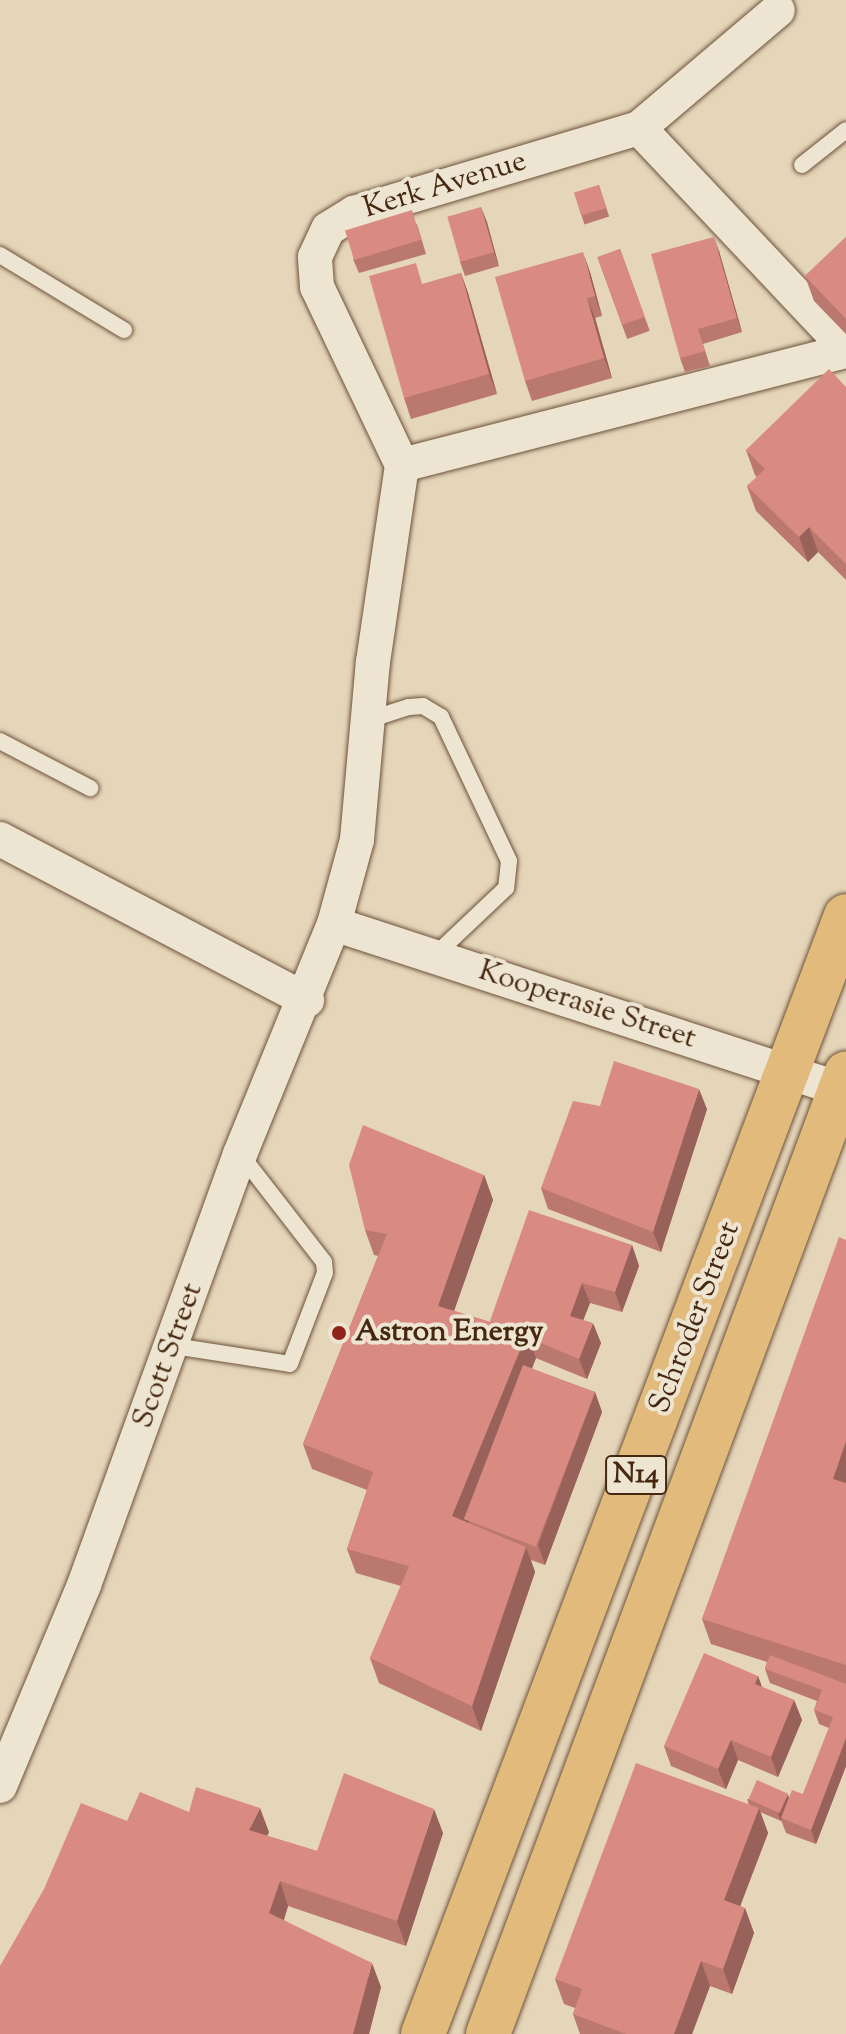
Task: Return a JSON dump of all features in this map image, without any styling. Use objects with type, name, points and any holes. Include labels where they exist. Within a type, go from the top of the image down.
[{"type":"highway","name":"Schroder Street","points":[[423,2034],[846,916]]},
{"type":"highway","name":"Schroder Street","points":[[488,2034],[843,1081]]},
{"type":"street","name":"Kerk Avenue","points":[[402,465],[317,287],[315,257],[328,229],[354,213],[639,128],[778,10]]},
{"type":"street","points":[[334,924],[357,840],[368,720],[402,465],[846,350],[639,128]]},
{"type":"street","points":[[0,839],[307,1000]]},
{"type":"street","name":"Kooperasie Street","points":[[334,924],[789,1071],[843,1081]]},
{"type":"street","name":"Scott Street","points":[[0,1786],[174,1346],[240,1154],[307,1000],[334,924]]},
{"type":"lane","points":[[802,165],[846,130]]},
{"type":"lane","points":[[0,255],[124,330]]},
{"type":"lane","points":[[368,720],[409,707],[423,706],[441,717],[509,861],[506,888],[434,956]]},
{"type":"lane","points":[[0,741],[90,788]]},
{"type":"lane","points":[[174,1346],[290,1364],[325,1273],[321,1258],[240,1154]]},
{"type":"building","points":[[599,185],[606,208],[581,216],[574,193]]},
{"type":"building","points":[[481,207],[494,252],[460,262],[447,217]]},
{"type":"building","points":[[412,210],[421,240],[354,260],[345,230]]},
{"type":"building","points":[[714,237],[737,318],[698,329],[705,351],[680,358],[651,254]]},
{"type":"building","points":[[846,237],[846,319],[805,276]]},
{"type":"building","points":[[620,249],[645,317],[622,325],[597,257]]},
{"type":"building","points":[[583,252],[595,296],[587,298],[604,358],[525,381],[495,277]]},
{"type":"building","points":[[416,263],[422,284],[461,273],[489,374],[404,398],[369,276]]},
{"type":"building","points":[[829,369],[846,387],[846,564],[809,527],[799,537],[747,486],[765,469],[746,450]]},
{"type":"building","points":[[614,1061],[699,1089],[653,1232],[541,1188],[573,1101],[600,1106]]},
{"type":"building","points":[[363,1125],[484,1175],[438,1306],[527,1333],[452,1516],[526,1547],[472,1706],[370,1658],[409,1566],[347,1549],[373,1472],[303,1444],[387,1234],[365,1230],[349,1165]]},
{"type":"building","points":[[529,1210],[632,1245],[615,1292],[582,1283],[570,1316],[593,1323],[579,1359],[529,1338],[527,1333],[490,1321]]},
{"type":"building","points":[[839,1237],[846,1240],[846,1441],[833,1479],[846,1483],[846,1665],[702,1619]]},
{"type":"building","points":[[523,1365],[595,1393],[536,1547],[464,1519]]},
{"type":"building","points":[[704,1653],[758,1676],[755,1684],[794,1700],[771,1757],[731,1740],[718,1769],[664,1746]]},
{"type":"building","points":[[770,1655],[846,1684],[846,1738],[811,1830],[781,1818],[792,1790],[803,1794],[833,1717],[814,1710],[822,1690],[765,1669]]},
{"type":"building","points":[[636,1763],[759,1808],[724,1900],[745,1908],[723,1969],[701,1961],[674,2034],[626,2034],[573,2014],[582,1989],[555,1979]]},
{"type":"building","points":[[344,1773],[434,1809],[397,1921],[280,1881],[269,1913],[372,1963],[353,2034],[0,2034],[0,1966],[44,1889],[81,1803],[127,1821],[140,1792],[189,1812],[196,1787],[260,1808],[249,1830],[317,1851]]},
{"type":"building","points":[[757,1780],[788,1794],[780,1813],[748,1799]]},
{"type":"place","name":"Astron Energy","points":[[339,1333]]}]
